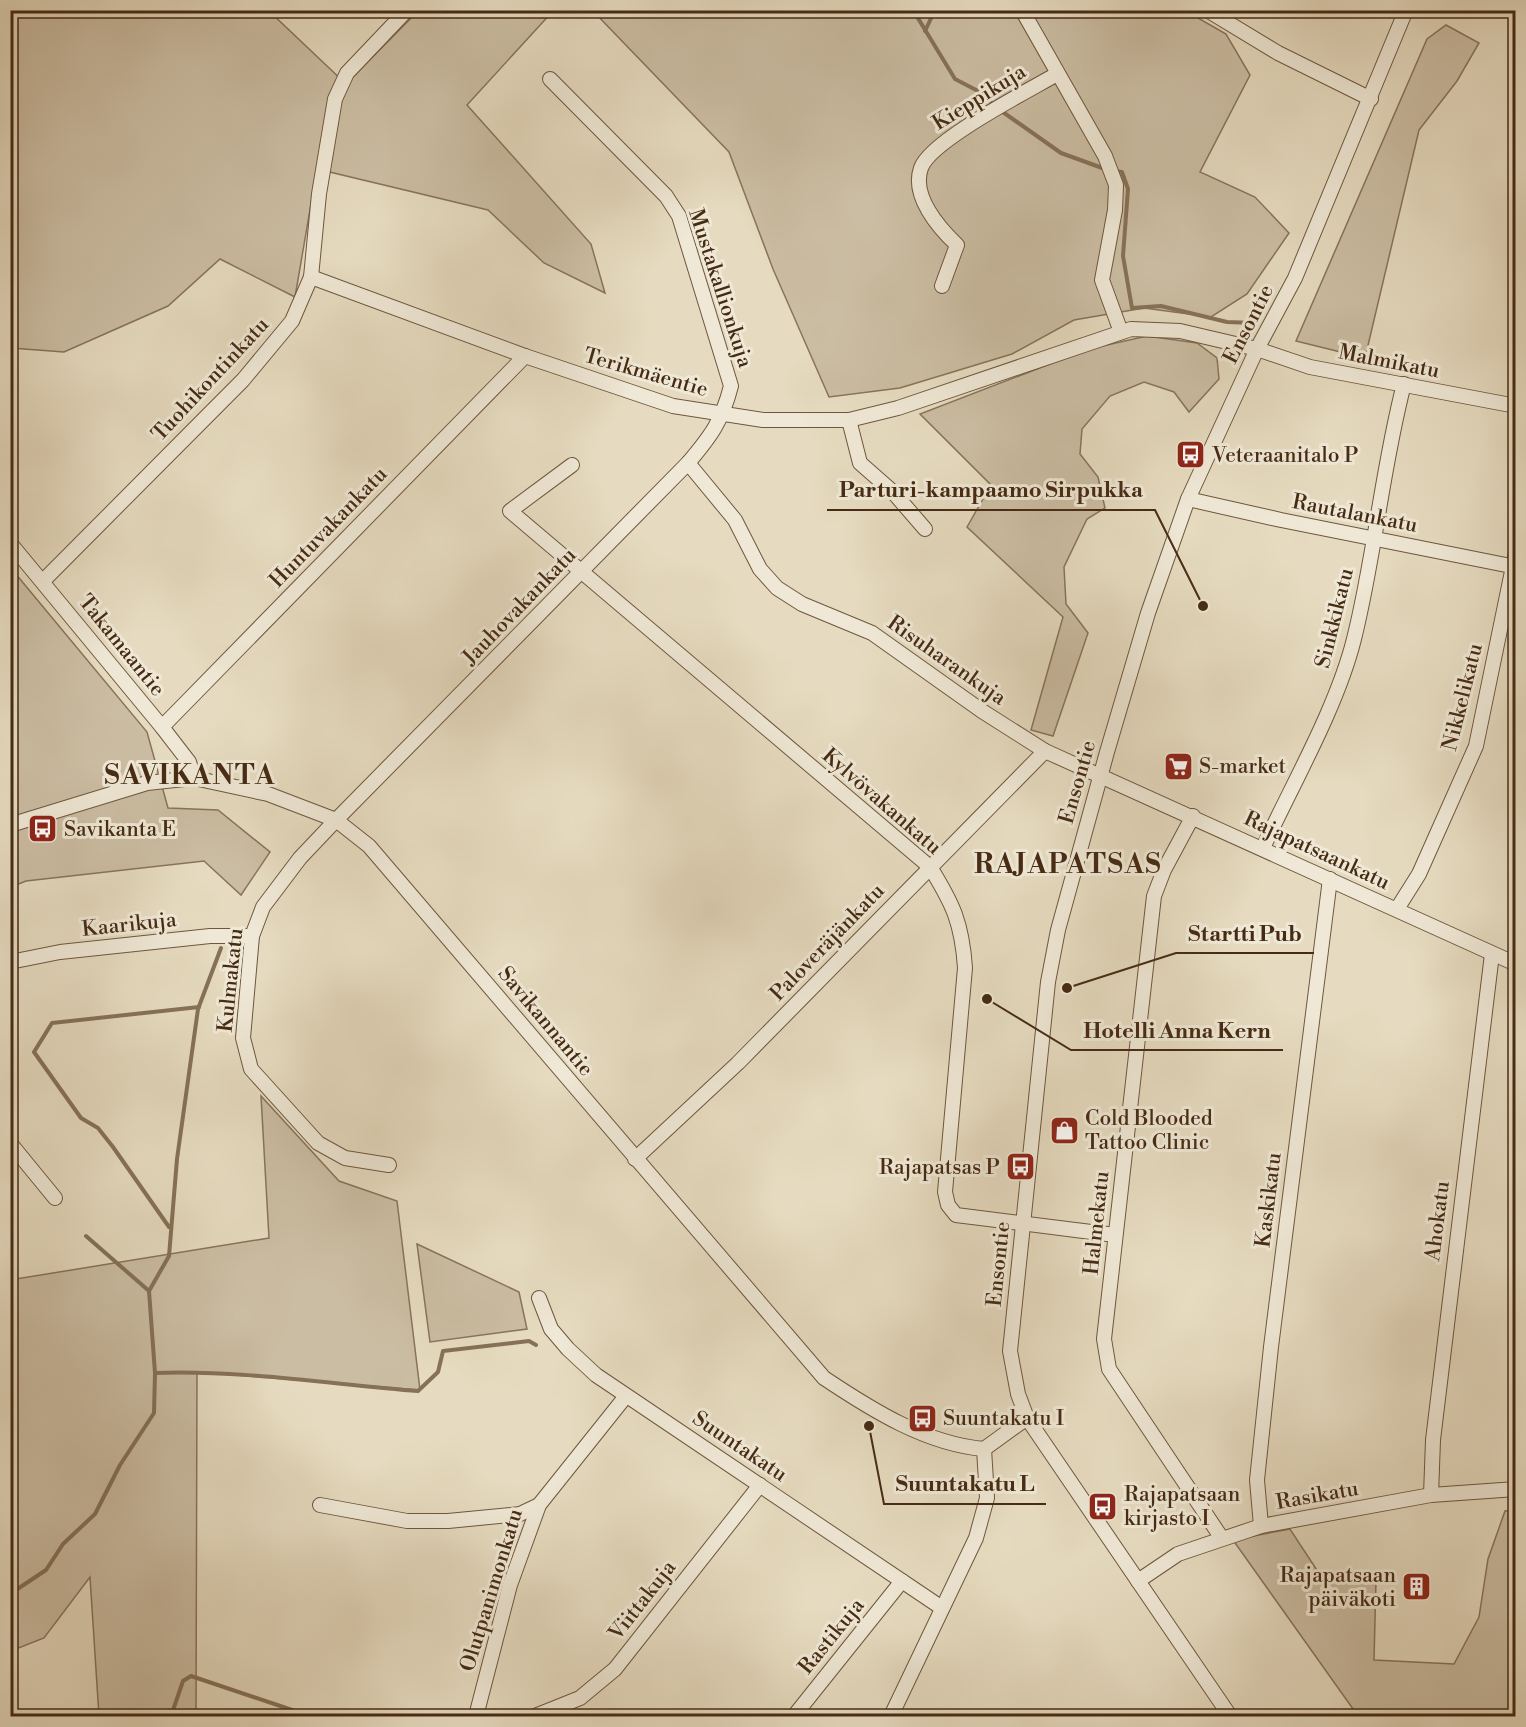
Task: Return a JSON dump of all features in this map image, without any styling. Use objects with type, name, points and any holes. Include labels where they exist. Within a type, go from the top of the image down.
[{"type":"street","name":"Tuohikontinkatu","points":[[43,581],[243,380],[292,321],[311,277],[319,194],[335,99],[347,73],[407,10]]},
{"type":"street","points":[[1022,10],[1105,156],[1116,184],[1115,210],[1102,280],[1121,332]]},
{"type":"street","points":[[1207,10],[1270,48],[1371,99]]},
{"type":"street","name":"Ensontie","points":[[1230,1716],[1027,1418],[1018,1394],[1010,1351],[1048,982],[1060,923],[1101,774],[1148,613],[1188,499],[1257,349],[1295,278],[1406,10]]},
{"type":"street","name":"Kieppikuja","points":[[942,286],[957,245],[943,232],[928,209],[921,189],[921,167],[935,149],[965,127],[1057,74]]},
{"type":"street","name":"Mustakallionkuja","points":[[550,79],[666,196],[679,216],[731,386],[723,415]]},
{"type":"street","name":"Terikmäentie","points":[[311,277],[525,356],[673,406],[763,420],[849,420],[946,394],[1121,332],[1180,331],[1257,349]]},
{"type":"street","name":"Malmikatu","points":[[1257,349],[1310,367],[1515,406]]},
{"type":"street","name":"Huntuvakankatu","points":[[162,727],[525,356]]},
{"type":"street","name":"Sinkkikatu","points":[[1263,848],[1339,686],[1354,640],[1374,538],[1389,442],[1404,384]]},
{"type":"street","name":"Jauhovakankatu","points":[[336,820],[473,684],[688,463],[713,434],[723,415]]},
{"type":"street","points":[[849,420],[860,464],[893,492],[925,529]]},
{"type":"street","name":"Risuharankuja","points":[[688,463],[735,520],[760,569],[777,588],[802,604],[872,633],[982,711],[1045,751],[1101,774]]},
{"type":"street","name":"Kylvövakankatu","points":[[572,465],[510,511],[930,867],[946,894],[963,933],[965,968],[945,1192],[948,1205],[956,1215],[1115,1235]]},
{"type":"street","name":"Rautalankatu","points":[[1188,499],[1374,538],[1515,562]]},
{"type":"street","name":"Takamaantie","points":[[10,543],[162,727],[189,762],[194,778]]},
{"type":"street","name":"Nikkelikatu","points":[[1397,909],[1419,874],[1476,746],[1515,562]]},
{"type":"street","name":"Paloveräjänkatu","points":[[635,1159],[738,1063],[1045,751]]},
{"type":"street","name":"Rajapatsaankatu","points":[[1101,774],[1515,964]]},
{"type":"street","name":"Savikannantie","points":[[10,825],[147,783],[194,778],[268,794],[336,820],[369,846],[824,1377],[873,1410],[931,1436],[965,1448],[984,1449]]},
{"type":"street","name":"Halmekatu","points":[[1193,816],[1164,870],[1154,896],[1104,1339],[1109,1369],[1221,1538]]},
{"type":"street","name":"Kulmakatu","points":[[336,820],[281,880],[263,907],[252,936],[243,1038],[251,1069],[318,1143],[345,1158],[389,1166]]},
{"type":"street","name":"Kaskikatu","points":[[1261,1526],[1257,1480],[1270,1358],[1330,879]]},
{"type":"street","name":"Kaarikuja","points":[[10,962],[60,952],[210,936],[252,936]]},
{"type":"street","name":"Ahokatu","points":[[1431,1495],[1433,1440],[1492,954]]},
{"type":"street","points":[[10,1143],[55,1198]]},
{"type":"street","name":"Suuntakatu","points":[[539,1298],[551,1329],[568,1349],[626,1396],[942,1608]]},
{"type":"street","name":"Olutpanimonkatu","points":[[476,1716],[510,1585],[539,1505],[626,1396]]},
{"type":"street","points":[[891,1716],[982,1519],[987,1498],[984,1449],[1027,1418]]},
{"type":"street","name":"Viittakuja","points":[[535,1716],[580,1698],[615,1668],[760,1485]]},
{"type":"street","name":"Rasikatu","points":[[1138,1581],[1178,1554],[1261,1526],[1431,1495],[1515,1489]]},
{"type":"street","points":[[320,1505],[407,1521],[448,1521],[520,1514],[539,1505]]},
{"type":"street","name":"Rastikuja","points":[[794,1716],[902,1581]]},
{"type":"shaded area","points":[[10,11],[269,11],[346,84],[418,11],[553,11],[467,105],[591,244],[605,293],[544,263],[488,210],[317,169],[295,297],[220,259],[168,306],[64,352],[11,348]]},
{"type":"shaded area","points":[[593,11],[1186,11],[1226,34],[1250,75],[1200,172],[1255,197],[1289,233],[1247,294],[1211,317],[1144,308],[1074,320],[1012,354],[900,388],[829,397],[773,269],[729,152]]},
{"type":"shaded area","points":[[1446,25],[1479,43],[1457,81],[1419,130],[1365,358],[1296,341],[1427,39]]},
{"type":"shaded area","points":[[1147,336],[1197,343],[1217,358],[1219,379],[1189,412],[1174,392],[1144,382],[1110,396],[1082,429],[1080,454],[1098,477],[1105,508],[1087,519],[1064,567],[1066,604],[1088,633],[1053,736],[1031,730],[1063,617],[967,527],[991,485],[920,414],[1089,349]]},
{"type":"shaded area","points":[[10,567],[147,732],[168,808],[218,810],[270,852],[241,895],[204,861],[26,881],[11,887]]},
{"type":"shaded area","points":[[261,1096],[339,1181],[397,1201],[420,1390],[197,1372],[196,1716],[99,1716],[90,1577],[44,1638],[11,1651],[11,1272],[16,1279],[269,1238]]},
{"type":"shaded area","points":[[417,1244],[519,1292],[527,1329],[430,1342]]},
{"type":"shaded area","points":[[1515,1510],[1515,1716],[1358,1716],[1233,1540],[1290,1529],[1324,1581],[1376,1580],[1374,1660],[1454,1664],[1479,1617],[1488,1559],[1505,1511]]},
{"type":"waterway","points":[[913,10],[955,79],[978,91],[994,105]]},
{"type":"waterway","points":[[925,31],[935,10]]},
{"type":"waterway","points":[[1000,110],[1061,153],[1105,169]]},
{"type":"waterway","points":[[1115,171],[1122,172],[1128,189],[1123,256],[1132,308],[1161,306],[1227,322],[1254,323]]},
{"type":"waterway","points":[[10,1594],[46,1570],[63,1544],[95,1514],[120,1465],[154,1413],[155,1373],[149,1291],[169,1256],[177,1159],[198,1009],[221,948]]},
{"type":"waterway","points":[[169,1227],[113,1147],[98,1128],[81,1118],[34,1052],[52,1023],[199,1007]]},
{"type":"waterway","points":[[86,1236],[149,1291]]},
{"type":"waterway","points":[[155,1373],[254,1376],[418,1391],[438,1372],[443,1351],[529,1341],[536,1345]]},
{"type":"waterway","points":[[171,1716],[183,1681],[191,1676],[310,1716]]},
{"type":"place","name":"Veteraanitalo P","points":[[1191,455]]},
{"type":"place","name":"Parturi-kampaamo Sirpukka","points":[[1203,606]]},
{"type":"place","name":"S-market","points":[[1178,766]]},
{"type":"place","name":"Savikanta E","points":[[43,829]]},
{"type":"place","name":"Startti Pub","points":[[1067,988]]},
{"type":"place","name":"Hotelli Anna Kern","points":[[987,999]]},
{"type":"place","name":"Cold Blooded Tattoo Clinic","points":[[1064,1130]]},
{"type":"place","name":"Rajapatsas P","points":[[1021,1167]]},
{"type":"place","name":"Suuntakatu I","points":[[922,1418]]},
{"type":"place","name":"Suuntakatu L","points":[[869,1426]]},
{"type":"place","name":"Rajapatsaan kirjasto I","points":[[1103,1506]]},
{"type":"place","name":"Rajapatsaan päiväkoti","points":[[1417,1587]]},
{"type":"district","name":"SAVIKANTA","points":[[190,775]]},
{"type":"district","name":"RAJAPATSAS","points":[[1068,864]]}]
